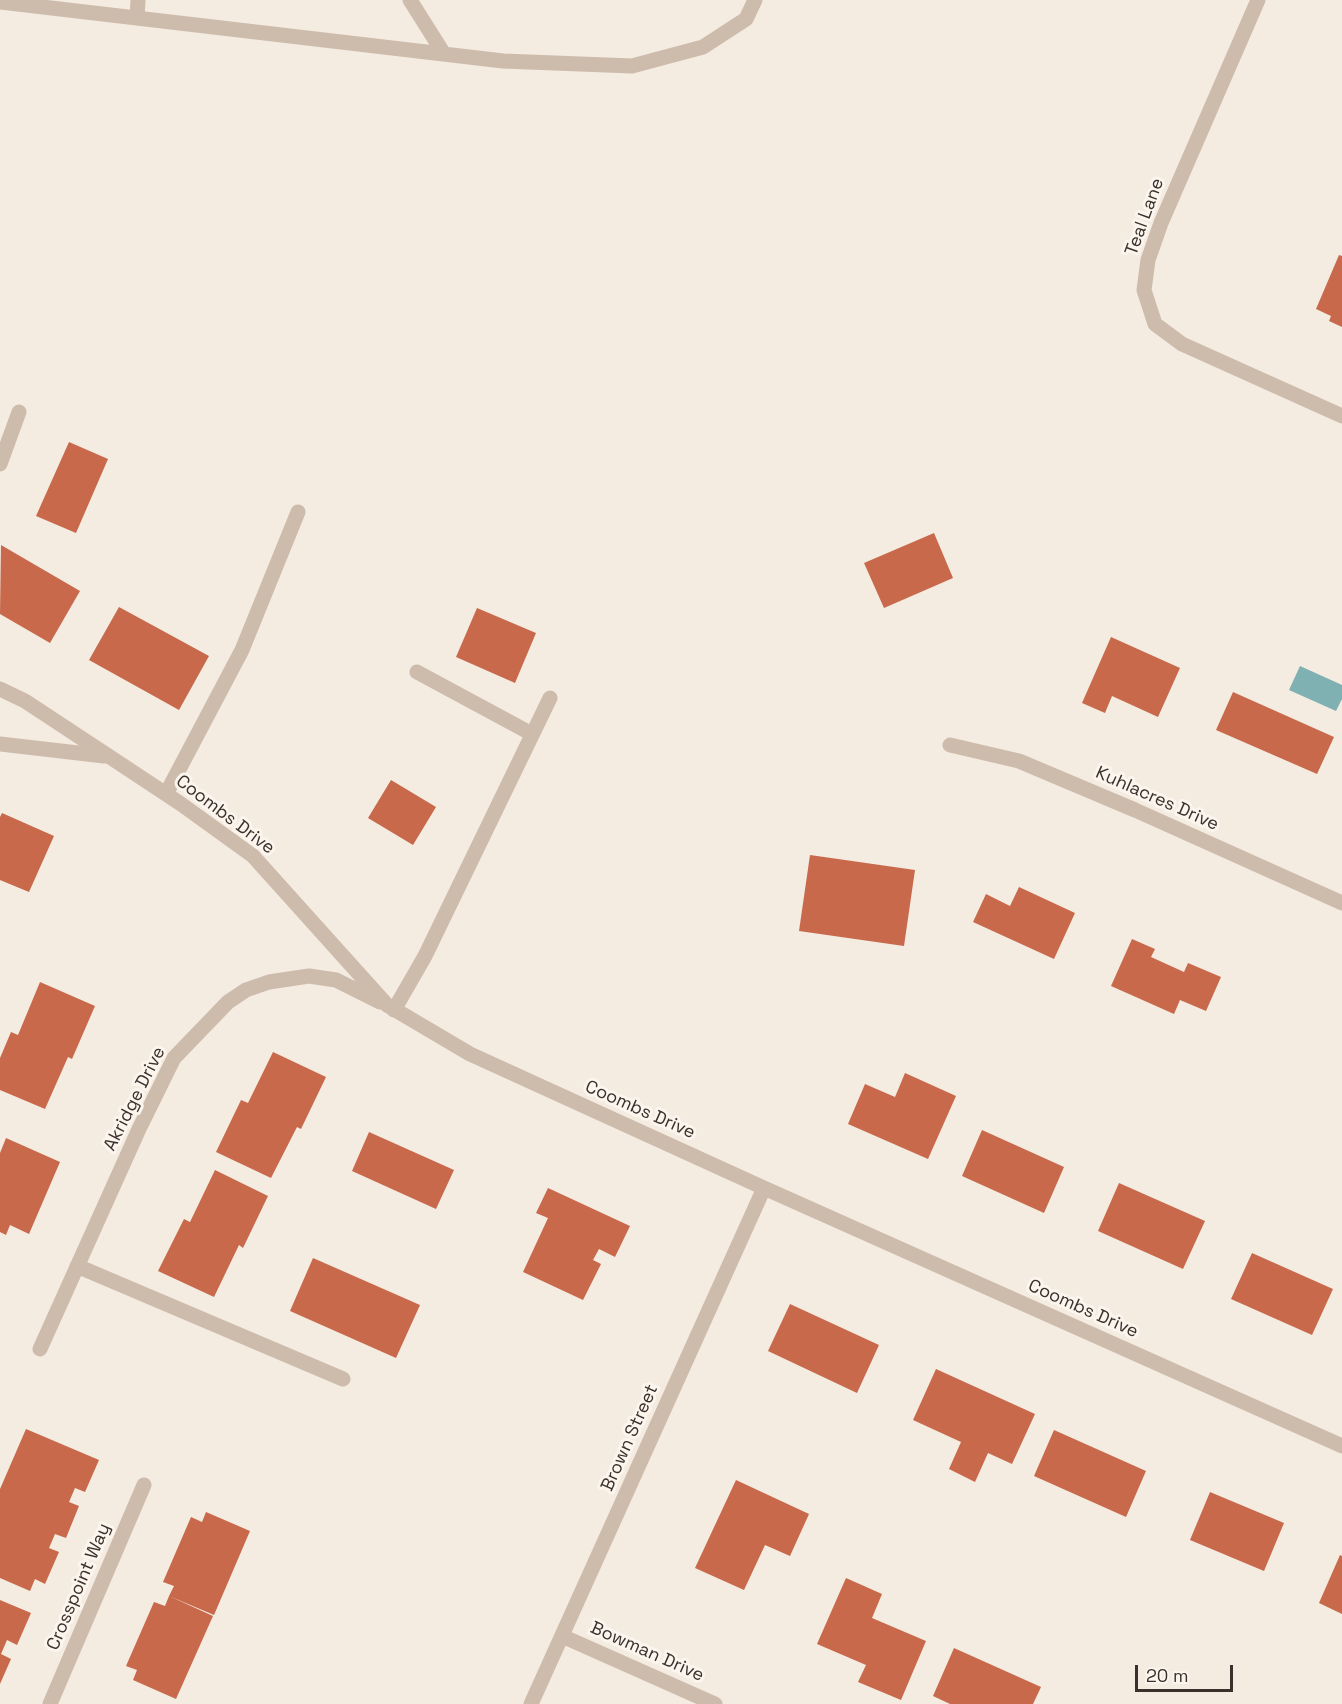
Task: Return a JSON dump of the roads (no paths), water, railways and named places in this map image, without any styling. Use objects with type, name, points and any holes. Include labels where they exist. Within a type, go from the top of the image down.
[{"type":"street","points":[[137,18],[138,0]]},
{"type":"street","points":[[410,0],[444,54]]},
{"type":"street","points":[[0,2],[24,2],[137,18],[503,61],[632,66],[703,47],[746,19],[755,0]]},
{"type":"street","name":"Teal Lane","points":[[1258,0],[1161,223],[1148,260],[1144,290],[1155,324],[1182,344],[1342,416]]},
{"type":"street","points":[[0,465],[19,412]]},
{"type":"street","points":[[166,794],[242,650],[298,512]]},
{"type":"street","points":[[417,672],[532,734]]},
{"type":"street","name":"Coombs Drive","points":[[0,689],[25,701],[110,756],[253,856],[391,1008],[470,1054],[1342,1446]]},
{"type":"street","points":[[391,1008],[425,956],[550,698]]},
{"type":"street","points":[[0,744],[110,756]]},
{"type":"street","name":"Kuhlacres Drive","points":[[950,745],[1019,761],[1135,810],[1342,903]]},
{"type":"street","name":"Akridge Drive","points":[[40,1349],[139,1129],[174,1058],[228,1002],[246,990],[269,982],[309,976],[336,980],[391,1008]]},
{"type":"street","name":"Brown Street","points":[[531,1704],[764,1188]]},
{"type":"street","points":[[76,1266],[343,1379]]},
{"type":"street","name":"Crosspoint Way","points":[[50,1704],[144,1485]]},
{"type":"street","name":"Bowman Drive","points":[[562,1636],[715,1704]]},
{"type":"water","points":[[1300,666],[1342,685],[1342,699],[1336,711],[1289,690]]}]
